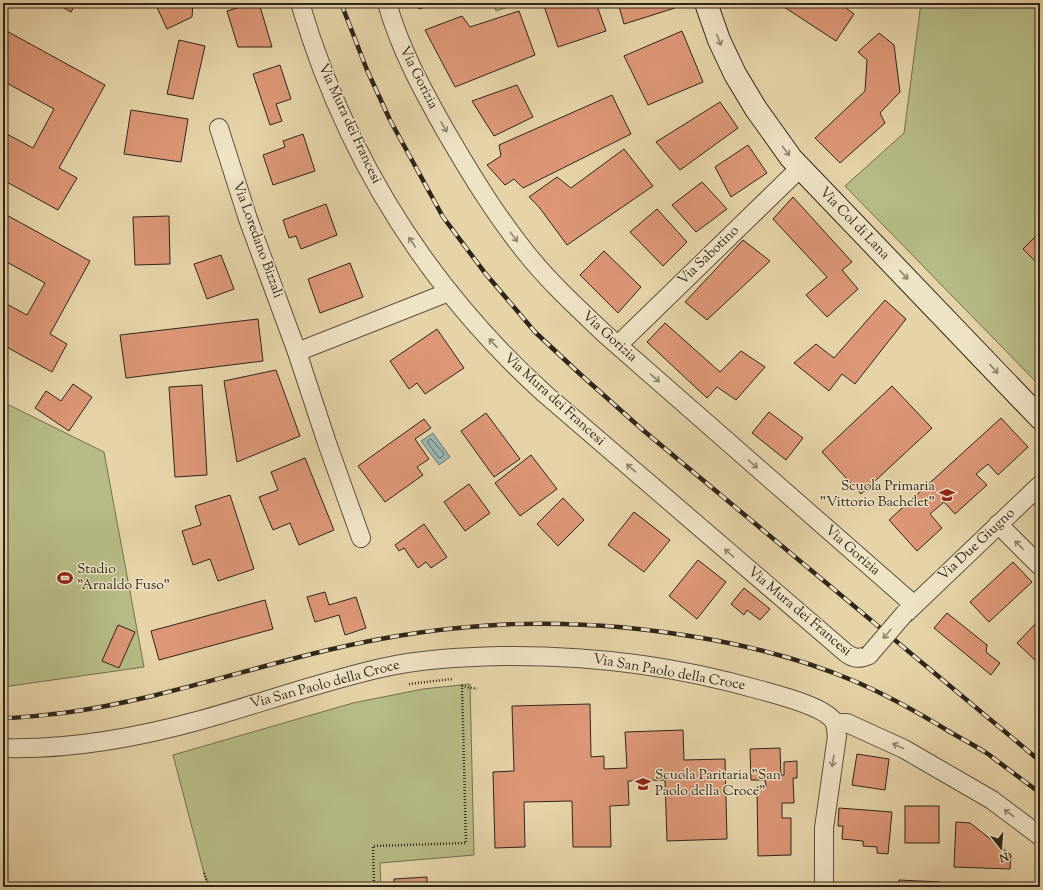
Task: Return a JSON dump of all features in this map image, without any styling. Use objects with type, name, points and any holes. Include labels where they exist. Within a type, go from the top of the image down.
[{"type":"street","name":"Via Mura dei Francesi","points":[[300,3],[323,70],[337,105],[360,155],[383,196],[412,243],[448,292],[504,356],[851,657],[860,658],[869,655],[909,609]]},
{"type":"street","name":"Via Gorizia","points":[[387,3],[400,43],[415,75],[461,157],[492,206],[540,270],[618,345],[909,609]]},
{"type":"street","name":"Via Col di Lana","points":[[706,3],[718,40],[735,74],[774,135],[800,168],[1040,418]]},
{"type":"street","name":"Via Loredano Bizzali","points":[[219,128],[248,219],[297,352],[361,538]]},
{"type":"street","name":"Via Sabotino","points":[[618,345],[800,168]]},
{"type":"street","points":[[297,352],[448,292]]},
{"type":"street","name":"Via Due Giugno","points":[[909,609],[1040,485]]},
{"type":"street","points":[[998,524],[1040,566]]},
{"type":"street","name":"Via San Paolo della Croce","points":[[3,748],[70,746],[118,740],[201,720],[330,682],[384,668],[422,661],[485,656],[545,656],[599,659],[643,665],[751,687],[813,707],[828,714],[835,723]]},
{"type":"street","points":[[824,887],[824,828],[837,736],[835,723],[847,723],[904,749],[992,800],[1040,836]]},
{"type":"path","name":"Via San Paolo della Croce","points":[[408,684],[453,679]]},
{"type":"path","points":[[374,887],[373,846],[466,843],[462,686],[477,689]]},
{"type":"path","points":[[204,873],[209,887]]},
{"type":"green space","points":[[493,3],[520,3],[496,11]]},
{"type":"green space","points":[[921,3],[1040,3],[1040,386],[845,186],[904,133]]},
{"type":"green space","name":"Stadio \"Arnaldo Fuso\"","points":[[3,402],[104,452],[144,667],[3,687]]},
{"type":"green space","points":[[470,684],[474,855],[380,863],[381,887],[209,887],[173,755],[353,703],[423,689]]},
{"type":"water","points":[[433,433],[450,457],[439,465],[421,441]]},
{"type":"building","points":[[55,3],[76,3],[71,12]]},
{"type":"building","points":[[155,3],[193,3],[192,17],[167,29]]},
{"type":"building","points":[[254,3],[259,3],[272,47],[238,47],[227,11]]},
{"type":"building","points":[[417,3],[438,3],[419,9]]},
{"type":"building","points":[[543,3],[596,3],[606,31],[558,47]]},
{"type":"building","points":[[618,3],[673,3],[675,8],[624,24]]},
{"type":"building","points":[[778,3],[839,3],[854,14],[836,41]]},
{"type":"building","points":[[519,11],[535,55],[455,87],[425,30],[462,16],[470,27]]},
{"type":"building","points":[[3,29],[105,85],[59,168],[77,178],[58,210],[3,180],[3,132],[33,148],[54,109],[3,81]]},
{"type":"building","points":[[682,31],[703,82],[648,105],[624,56]]},
{"type":"building","points":[[879,33],[894,45],[900,92],[880,113],[885,123],[840,163],[815,138],[865,91],[867,60],[858,52]]},
{"type":"building","points":[[179,40],[205,46],[193,99],[167,94]]},
{"type":"building","points":[[280,65],[291,99],[276,104],[282,121],[270,125],[253,74]]},
{"type":"building","points":[[517,85],[533,117],[494,136],[472,101]]},
{"type":"building","points":[[612,95],[631,134],[523,188],[514,179],[505,185],[487,165],[501,156],[499,145]]},
{"type":"building","points":[[720,102],[738,128],[680,170],[656,142]]},
{"type":"building","points":[[131,110],[188,119],[181,162],[124,154]]},
{"type":"building","points":[[303,134],[315,171],[273,185],[263,155],[285,147],[283,141]]},
{"type":"building","points":[[748,145],[767,173],[731,197],[715,167]]},
{"type":"building","points":[[624,149],[653,186],[567,245],[539,207],[529,197],[557,177],[571,188]]},
{"type":"building","points":[[702,182],[727,209],[696,232],[672,205]]},
{"type":"building","points":[[793,197],[852,262],[842,270],[858,289],[827,317],[806,295],[827,277],[773,219]]},
{"type":"building","points":[[326,204],[337,235],[301,249],[296,236],[289,238],[283,220]]},
{"type":"building","points":[[657,209],[687,242],[663,266],[630,232]]},
{"type":"building","points":[[3,213],[90,261],[50,334],[67,344],[52,372],[3,345],[3,302],[27,315],[45,283],[3,260]]},
{"type":"building","points":[[169,216],[170,264],[135,265],[133,217]]},
{"type":"building","points":[[1038,234],[1040,236],[1040,260],[1037,263],[1023,249]]},
{"type":"building","points":[[743,240],[770,261],[707,320],[685,302]]},
{"type":"building","points":[[604,251],[641,287],[618,313],[580,275]]},
{"type":"building","points":[[221,255],[234,289],[207,299],[194,264]]},
{"type":"building","points":[[350,263],[363,297],[320,313],[308,279]]},
{"type":"building","points":[[885,300],[906,319],[855,384],[842,374],[829,391],[794,363],[816,344],[834,358]]},
{"type":"building","points":[[258,319],[263,361],[126,378],[120,335]]},
{"type":"building","points":[[665,323],[720,372],[741,351],[765,367],[736,400],[717,387],[707,398],[647,342]]},
{"type":"building","points":[[437,329],[464,368],[425,394],[417,383],[409,389],[390,361]]},
{"type":"building","points":[[276,370],[300,436],[237,462],[224,381]]},
{"type":"building","points":[[73,384],[92,397],[69,431],[35,408],[46,391],[61,401]]},
{"type":"building","points":[[202,385],[207,475],[175,477],[169,387]]},
{"type":"building","points":[[892,386],[932,428],[861,494],[822,452]]},
{"type":"building","points":[[769,412],[803,438],[786,460],[752,433]]},
{"type":"building","points":[[486,413],[520,459],[494,477],[461,431]]},
{"type":"building","points":[[1001,418],[1028,447],[998,475],[988,464],[976,474],[987,485],[955,514],[944,502],[930,514],[942,528],[917,551],[889,520]]},
{"type":"building","points":[[424,419],[431,428],[415,439],[429,459],[417,467],[423,475],[385,502],[358,466]]},
{"type":"building","points":[[531,455],[557,489],[520,516],[495,483]]},
{"type":"building","points":[[305,458],[334,530],[299,545],[290,523],[273,530],[259,497],[278,490],[271,472]]},
{"type":"building","points":[[469,484],[490,513],[465,531],[444,502]]},
{"type":"building","points":[[230,495],[254,569],[218,581],[210,559],[193,565],[182,531],[201,525],[195,506]]},
{"type":"building","points":[[563,498],[584,520],[558,546],[537,524]]},
{"type":"building","points":[[634,512],[670,540],[644,572],[608,545]]},
{"type":"building","points":[[424,524],[447,557],[431,568],[426,562],[418,568],[404,548],[399,551],[395,545]]},
{"type":"building","points":[[698,560],[726,582],[697,619],[669,596]]},
{"type":"building","points":[[1013,562],[1032,582],[989,622],[970,602]]},
{"type":"building","points":[[744,588],[770,609],[760,620],[747,610],[744,615],[731,604]]},
{"type":"building","points":[[325,592],[329,605],[356,597],[366,628],[345,635],[339,615],[315,622],[307,597]]},
{"type":"building","points":[[265,600],[273,629],[159,660],[151,631]]},
{"type":"building","points":[[947,613],[987,645],[986,652],[1000,663],[991,675],[934,628]]},
{"type":"building","points":[[1040,619],[1040,664],[1039,664],[1017,643]]},
{"type":"building","points":[[118,625],[135,632],[119,668],[102,661]]},
{"type":"building","points":[[590,704],[591,757],[604,756],[604,769],[627,768],[625,732],[683,730],[684,760],[725,759],[727,839],[667,841],[665,780],[628,781],[629,805],[610,806],[611,847],[573,847],[572,801],[524,802],[525,847],[495,848],[493,772],[514,771],[512,706]]},
{"type":"building","points":[[780,748],[781,775],[784,775],[784,762],[797,761],[797,778],[793,778],[794,803],[782,803],[782,818],[791,818],[791,855],[758,856],[757,787],[766,787],[765,780],[751,780],[750,749]]},
{"type":"building","points":[[857,754],[889,759],[885,790],[852,785]]},
{"type":"building","points":[[905,806],[939,806],[939,843],[905,843]]},
{"type":"building","points":[[839,808],[892,812],[888,854],[877,853],[877,847],[863,846],[863,841],[842,839],[843,826],[838,826]]},
{"type":"building","points":[[956,822],[970,823],[1011,855],[1010,869],[954,867]]},
{"type":"building","points":[[427,877],[427,887],[394,887],[394,879]]},
{"type":"building","points":[[899,880],[941,882],[941,887],[898,887]]},
{"type":"railway","points":[[341,3],[367,70],[390,120],[443,217],[485,273],[535,332],[644,431],[1040,761]]},
{"type":"railway","points":[[3,718],[26,717],[97,708],[196,685],[328,650],[422,632],[514,624],[607,626],[702,638],[741,646],[779,655],[836,673],[891,698],[979,748],[1040,793]]},
{"type":"place","name":"Scuola Primaria \"Vittorio Bachelet\"","points":[[947,495]]},
{"type":"place","name":"Stadio \"Arnaldo Fuso\"","points":[[65,578]]},
{"type":"place","name":"Scuola Paritaria \"San Paolo della Croce\"","points":[[643,784]]}]
